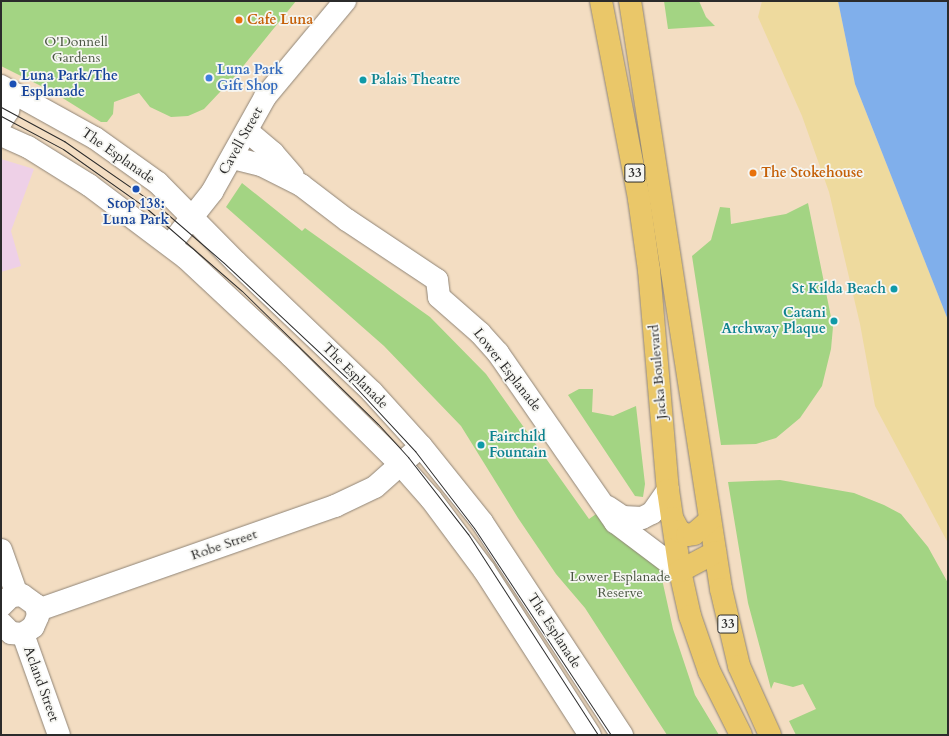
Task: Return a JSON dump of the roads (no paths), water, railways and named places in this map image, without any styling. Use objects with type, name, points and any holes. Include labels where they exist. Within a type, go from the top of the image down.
[{"type":"main road","name":"Jacka Boulevard","points":[[600,1],[640,199],[649,270],[668,490],[680,571],[690,616],[709,670],[741,735]]},
{"type":"main road","name":"Jacka Boulevard","points":[[630,1],[715,552],[731,637],[739,666],[770,735]]},
{"type":"main road","points":[[672,518],[679,531],[687,535],[697,532],[710,520]]},
{"type":"main road","points":[[680,571],[715,552]]},
{"type":"street","name":"Cavell Street","points":[[170,245],[193,218],[232,158],[266,97],[345,1]]},
{"type":"street","points":[[1,122],[8,110],[7,89]]},
{"type":"street","name":"The Esplanade","points":[[7,89],[109,147],[158,184],[241,267],[358,376],[422,446],[482,522],[622,735]]},
{"type":"street","name":"Lower Esplanade","points":[[247,131],[273,153],[301,185]]},
{"type":"street","name":"The Esplanade","points":[[1,135],[52,161],[170,245],[239,306],[400,464],[431,499],[484,570],[590,735]]},
{"type":"street","name":"Lower Esplanade","points":[[232,158],[261,165],[301,185],[347,220],[437,280],[439,297],[480,333],[498,353],[623,530],[680,571]]},
{"type":"street","name":"Robe Street","points":[[38,610],[335,506],[375,487],[422,446]]},
{"type":"street","name":"Lower Esplanade","points":[[603,502],[623,517],[642,518],[654,511],[668,490]]},
{"type":"street","points":[[1,550],[9,601],[32,600],[38,610],[37,622],[29,632],[23,634],[11,633],[1,623]]},
{"type":"street","name":"Acland Street","points":[[23,634],[59,735]]},
{"type":"water","points":[[838,1],[948,1],[948,320],[855,84]]},
{"type":"tram line","points":[[1,107],[64,141],[158,206],[224,263],[350,381],[415,451],[474,528],[611,735]]},
{"type":"tram line","points":[[1,116],[63,149],[145,207],[242,291],[378,424],[408,457],[468,534],[598,735]]},
{"type":"place","name":"Cafe Luna","points":[[239,20]]},
{"type":"place","name":"Luna Park Gift Shop","points":[[209,78]]},
{"type":"place","name":"Palais Theatre","points":[[363,80]]},
{"type":"place","name":"Luna Park/The Esplanade","points":[[13,84]]},
{"type":"place","name":"The Stokehouse","points":[[753,173]]},
{"type":"place","name":"Stop 138: Luna Park","points":[[136,189]]},
{"type":"place","name":"St Kilda Beach","points":[[894,289]]},
{"type":"place","name":"Catani Archway Plaque","points":[[834,321]]},
{"type":"place","name":"Fairchild Fountain","points":[[481,445]]},
{"type":"park label","name":"O'Donnell Gardens","points":[[76,50]]},
{"type":"park label","name":"Lower Esplanade Reserve","points":[[620,586]]}]
